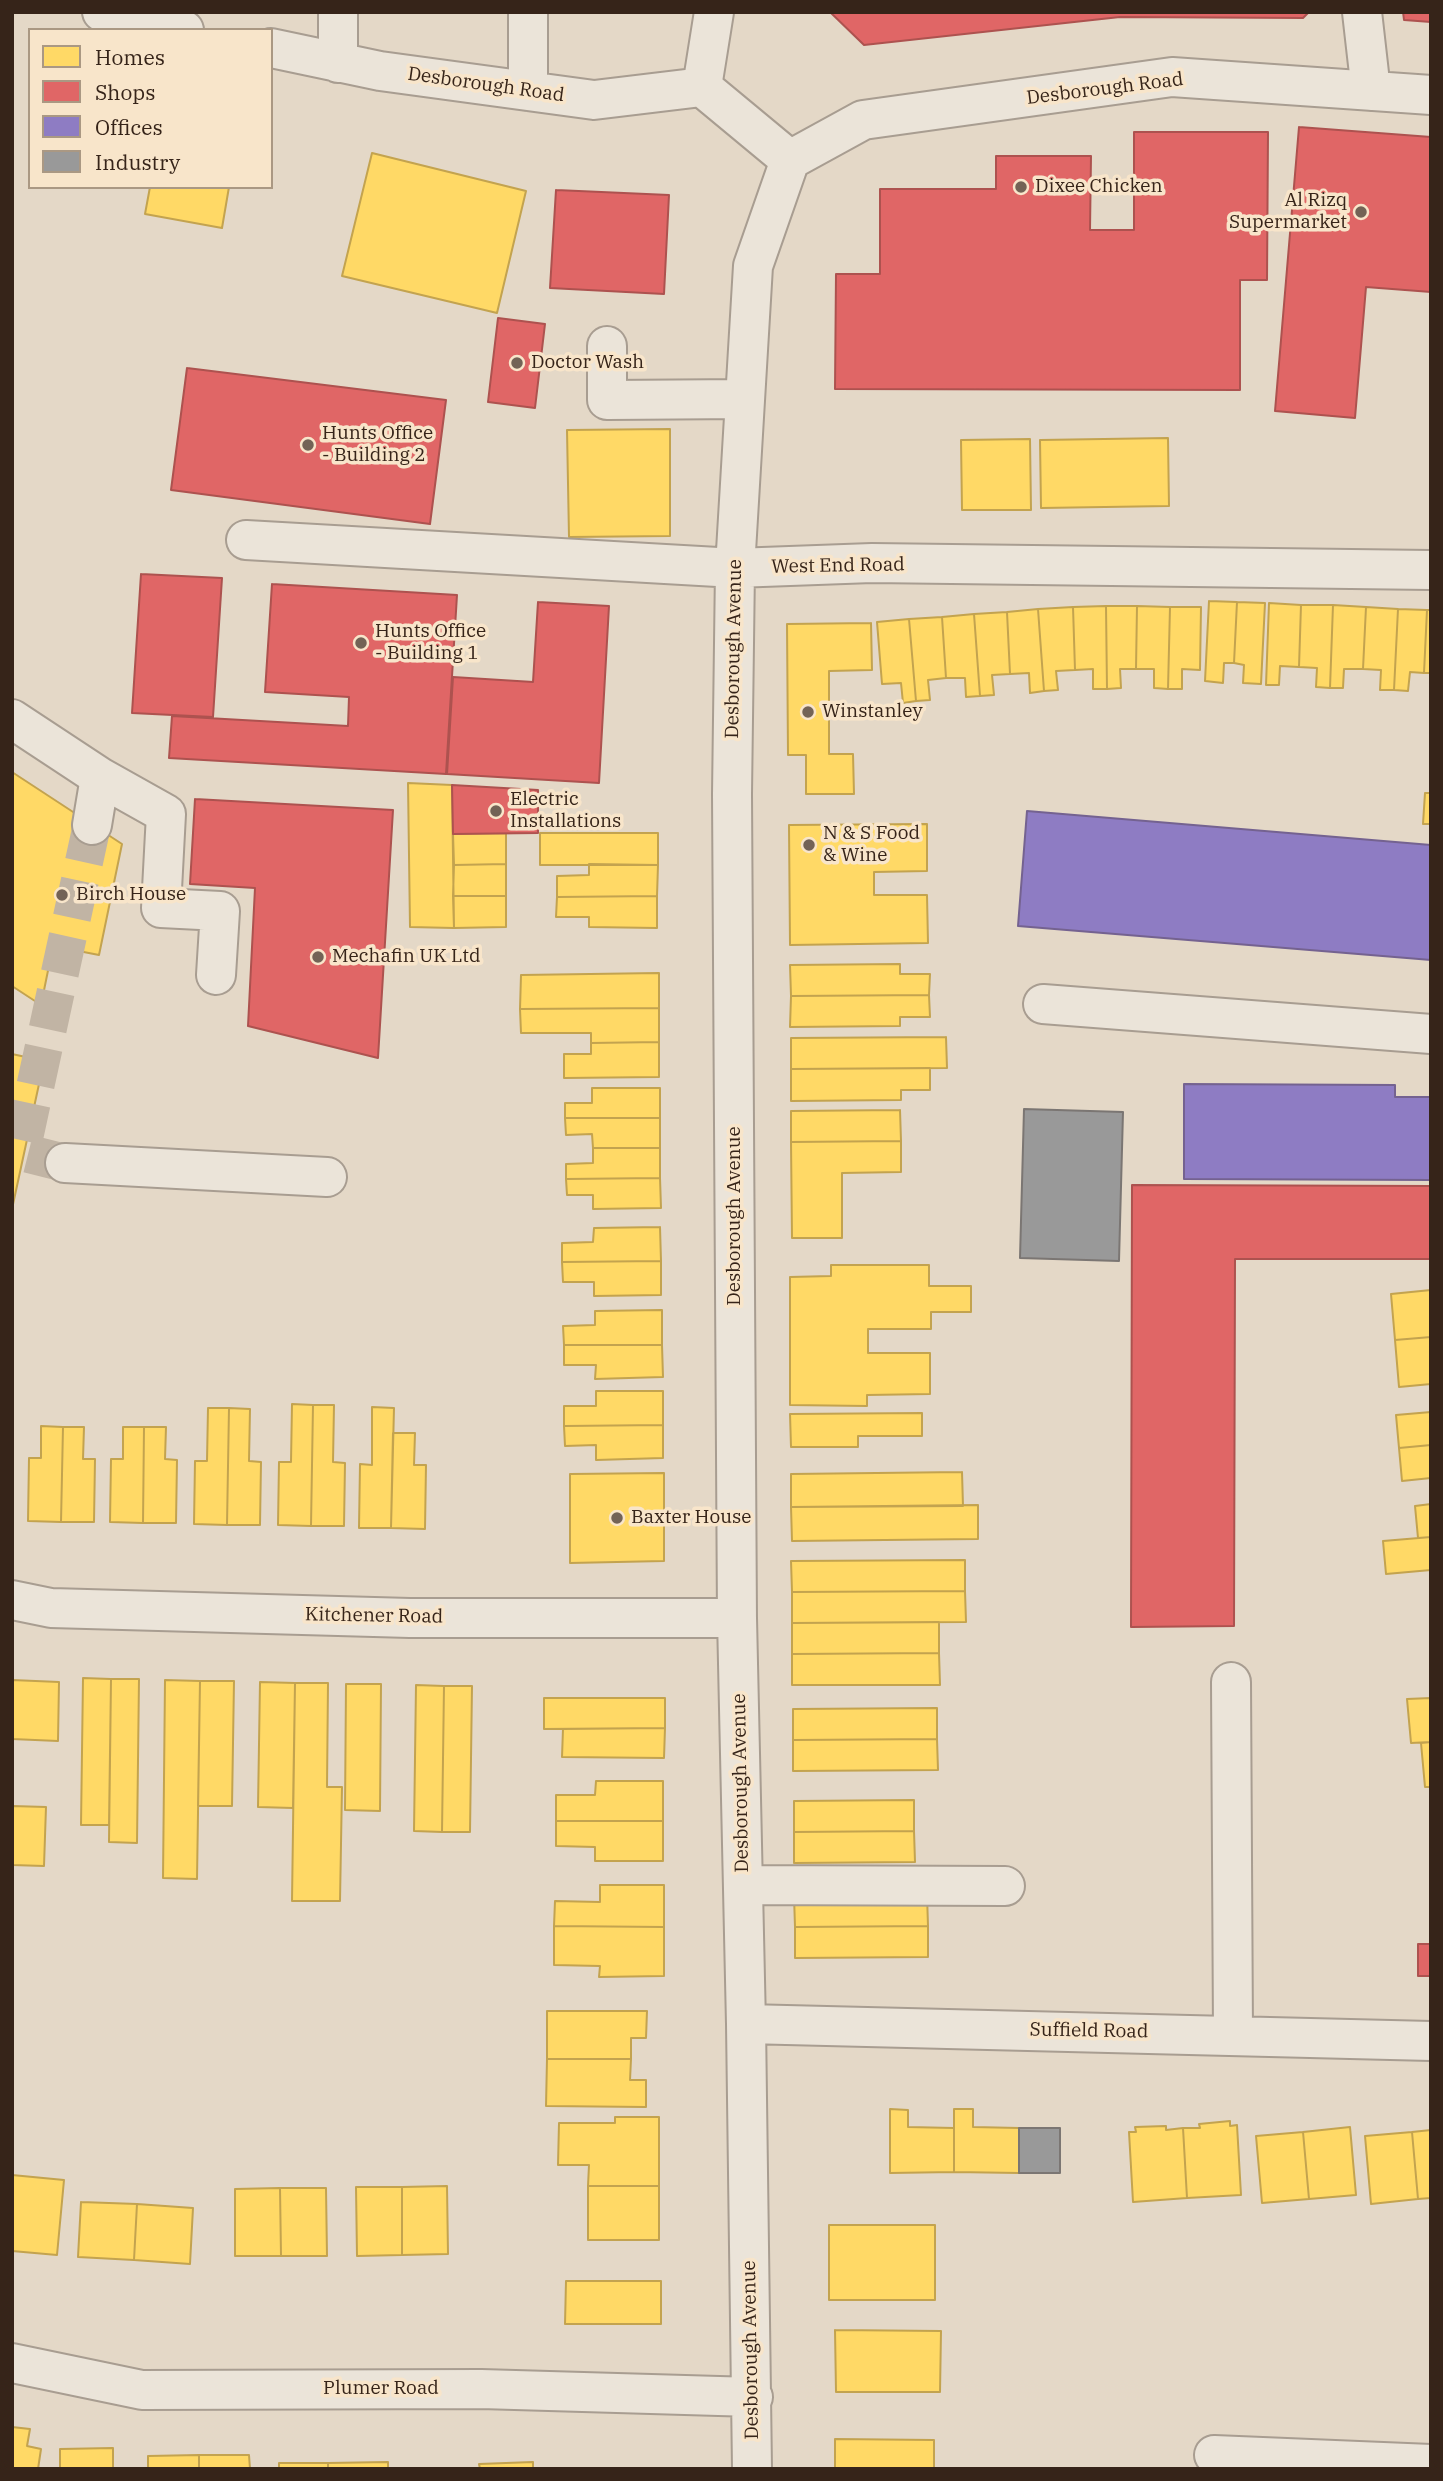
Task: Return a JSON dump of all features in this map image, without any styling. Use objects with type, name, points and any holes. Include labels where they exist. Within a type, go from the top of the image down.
[{"type":"street","points":[[102,12],[175,28]]},
{"type":"street","points":[[338,12],[338,63]]},
{"type":"street","points":[[528,12],[528,91]]},
{"type":"street","points":[[714,12],[702,87],[790,160]]},
{"type":"street","points":[[1362,12],[1371,91]]},
{"type":"street","name":"Desborough Road","points":[[273,48],[380,71],[594,100],[702,87]]},
{"type":"street","name":"Desborough Road","points":[[790,160],[863,120],[1172,77],[1431,94]]},
{"type":"street","name":"Desborough Avenue","points":[[752,2469],[753,2397],[737,1618],[732,804],[735,568],[752,266],[790,160]]},
{"type":"street","points":[[607,345],[607,400],[745,399]]},
{"type":"street","name":"West End Road","points":[[246,540],[735,568],[872,563],[1431,570]]},
{"type":"street","points":[[12,719],[100,777],[166,814],[161,908],[220,911],[216,975]]},
{"type":"street","points":[[92,825],[100,777]]},
{"type":"street","points":[[1043,1004],[1431,1034]]},
{"type":"street","points":[[65,1163],[327,1177]]},
{"type":"street","name":"Kitchener Road","points":[[12,1600],[51,1608],[410,1618],[737,1618]]},
{"type":"street","points":[[1231,1682],[1233,2034]]},
{"type":"street","points":[[743,1885],[1005,1886]]},
{"type":"street","name":"Suffield Road","points":[[746,2024],[1431,2041]]},
{"type":"street","name":"Plumer Road","points":[[12,2364],[142,2390],[481,2389],[753,2397]]},
{"type":"street","points":[[1214,2455],[1431,2464]]},
{"type":"building: Homes","points":[[372,153],[526,191],[497,313],[342,276]]},
{"type":"building: Homes","points":[[150,189],[229,189],[222,228],[145,214]]},
{"type":"building: Homes","points":[[670,429],[670,536],[569,537],[567,430]]},
{"type":"building: Homes","points":[[1168,438],[1169,506],[1041,508],[1040,440]]},
{"type":"building: Homes","points":[[1030,439],[1031,510],[962,510],[961,440]]},
{"type":"building: Homes","points":[[1209,601],[1237,602],[1234,663],[1224,663],[1223,683],[1205,681]]},
{"type":"building: Homes","points":[[1237,602],[1265,603],[1261,684],[1243,683],[1244,665],[1234,663]]},
{"type":"building: Homes","points":[[1269,603],[1301,605],[1299,667],[1280,666],[1279,685],[1266,685]]},
{"type":"building: Homes","points":[[1301,605],[1333,605],[1330,688],[1316,687],[1317,668],[1299,667]]},
{"type":"building: Homes","points":[[1333,605],[1366,607],[1363,669],[1344,669],[1343,688],[1330,688]]},
{"type":"building: Homes","points":[[1106,606],[1107,689],[1093,689],[1093,669],[1075,670],[1073,607]]},
{"type":"building: Homes","points":[[1106,606],[1137,606],[1136,669],[1120,669],[1121,688],[1107,689]]},
{"type":"building: Homes","points":[[1137,606],[1170,607],[1168,689],[1154,688],[1154,669],[1136,669]]},
{"type":"building: Homes","points":[[1073,607],[1075,670],[1056,671],[1058,690],[1044,691],[1038,609]]},
{"type":"building: Homes","points":[[1170,607],[1201,607],[1200,670],[1182,669],[1182,689],[1168,689]]},
{"type":"building: Homes","points":[[1366,607],[1398,609],[1394,690],[1380,690],[1381,670],[1363,669]]},
{"type":"building: Homes","points":[[1038,609],[1044,691],[1030,693],[1029,673],[1010,674],[1007,612]]},
{"type":"building: Homes","points":[[1398,609],[1427,610],[1424,673],[1410,672],[1408,691],[1394,690]]},
{"type":"building: Homes","points":[[1427,610],[1431,610],[1431,673],[1424,673]]},
{"type":"building: Homes","points":[[1007,612],[1010,674],[992,675],[994,695],[980,696],[974,614]]},
{"type":"building: Homes","points":[[974,614],[980,696],[966,697],[965,678],[946,678],[942,617]]},
{"type":"building: Homes","points":[[942,617],[946,678],[928,680],[930,700],[916,701],[909,619]]},
{"type":"building: Homes","points":[[909,619],[916,701],[903,703],[901,683],[882,684],[877,622]]},
{"type":"building: Homes","name":"Winstanley","points":[[871,623],[872,670],[829,671],[829,754],[853,754],[854,794],[806,794],[806,755],[788,755],[787,624]]},
{"type":"building: Homes","name":"Birch House","points":[[12,772],[122,844],[99,955],[53,946],[41,1005],[12,986]]},
{"type":"building: Homes","points":[[408,783],[452,785],[454,928],[410,927]]},
{"type":"building: Homes","points":[[1425,793],[1431,793],[1431,824],[1423,824]]},
{"type":"building: Homes","points":[[927,824],[927,871],[874,872],[874,895],[927,895],[928,943],[790,945],[789,825]]},
{"type":"building: Homes","points":[[506,833],[506,864],[454,865],[453,834]]},
{"type":"building: Homes","points":[[540,833],[658,833],[658,865],[540,865]]},
{"type":"building: Homes","points":[[506,864],[506,896],[453,896],[454,865]]},
{"type":"building: Homes","points":[[589,864],[658,865],[657,896],[557,897],[557,876],[589,875]]},
{"type":"building: Homes","points":[[453,896],[506,896],[506,927],[454,928]]},
{"type":"building: Homes","points":[[657,896],[657,928],[589,927],[589,917],[556,917],[557,897]]},
{"type":"building: Homes","points":[[900,964],[900,974],[930,974],[929,995],[791,996],[790,965]]},
{"type":"building: Homes","points":[[659,973],[659,1008],[520,1009],[521,975]]},
{"type":"building: Homes","points":[[929,995],[930,1017],[900,1017],[900,1026],[790,1027],[791,996]]},
{"type":"building: Homes","points":[[659,1008],[659,1042],[591,1043],[591,1033],[521,1033],[520,1009]]},
{"type":"building: Homes","points":[[946,1037],[947,1068],[791,1069],[791,1038]]},
{"type":"building: Homes","points":[[659,1042],[659,1077],[564,1078],[564,1054],[591,1054],[591,1043]]},
{"type":"building: Homes","points":[[12,1054],[44,1061],[12,1209]]},
{"type":"building: Homes","points":[[930,1068],[930,1090],[901,1090],[901,1100],[791,1101],[791,1069]]},
{"type":"building: Homes","points":[[592,1088],[660,1088],[660,1118],[565,1118],[565,1103],[592,1103]]},
{"type":"building: Homes","points":[[900,1110],[901,1141],[791,1142],[791,1111]]},
{"type":"building: Homes","points":[[565,1118],[660,1118],[660,1148],[593,1148],[592,1134],[566,1135]]},
{"type":"building: Homes","points":[[901,1141],[901,1172],[842,1173],[842,1238],[792,1238],[791,1142]]},
{"type":"building: Homes","points":[[593,1148],[660,1148],[660,1178],[566,1179],[566,1164],[593,1163]]},
{"type":"building: Homes","points":[[660,1178],[661,1208],[593,1209],[593,1195],[567,1195],[566,1179]]},
{"type":"building: Homes","points":[[660,1227],[661,1261],[562,1262],[562,1243],[593,1242],[594,1228]]},
{"type":"building: Homes","points":[[661,1261],[661,1295],[594,1296],[594,1282],[563,1282],[562,1262]]},
{"type":"building: Homes","points":[[831,1265],[929,1265],[929,1286],[971,1286],[971,1312],[931,1312],[931,1329],[868,1329],[868,1353],[930,1353],[930,1394],[867,1395],[867,1406],[790,1405],[790,1277],[831,1276]]},
{"type":"building: Homes","points":[[1431,1290],[1431,1337],[1395,1340],[1391,1294]]},
{"type":"building: Homes","points":[[662,1310],[662,1345],[564,1345],[563,1326],[595,1325],[595,1311]]},
{"type":"building: Homes","points":[[1431,1337],[1431,1384],[1399,1387],[1395,1340]]},
{"type":"building: Homes","points":[[564,1345],[662,1345],[663,1377],[595,1379],[596,1365],[564,1365]]},
{"type":"building: Homes","points":[[596,1391],[663,1391],[663,1425],[564,1426],[564,1406],[596,1406]]},
{"type":"building: Homes","points":[[292,1404],[313,1405],[311,1526],[278,1525],[279,1462],[291,1462]]},
{"type":"building: Homes","points":[[313,1405],[334,1405],[333,1462],[345,1463],[344,1526],[311,1526]]},
{"type":"building: Homes","points":[[372,1407],[394,1408],[391,1528],[359,1528],[360,1464],[372,1465]]},
{"type":"building: Homes","points":[[208,1408],[229,1408],[227,1525],[194,1524],[195,1461],[207,1461]]},
{"type":"building: Homes","points":[[229,1408],[250,1409],[249,1461],[261,1462],[260,1525],[227,1525]]},
{"type":"building: Homes","points":[[1431,1412],[1431,1445],[1399,1448],[1396,1415]]},
{"type":"building: Homes","points":[[922,1413],[922,1436],[858,1436],[858,1447],[791,1447],[790,1414]]},
{"type":"building: Homes","points":[[663,1425],[663,1458],[596,1460],[596,1445],[565,1446],[564,1426]]},
{"type":"building: Homes","points":[[41,1426],[63,1427],[61,1522],[28,1521],[29,1458],[41,1458]]},
{"type":"building: Homes","points":[[63,1427],[84,1427],[83,1459],[95,1459],[94,1522],[61,1522]]},
{"type":"building: Homes","points":[[123,1427],[144,1427],[143,1523],[110,1522],[111,1459],[123,1459]]},
{"type":"building: Homes","points":[[144,1427],[166,1427],[165,1459],[177,1460],[176,1523],[143,1523]]},
{"type":"building: Homes","points":[[393,1433],[415,1433],[414,1465],[426,1465],[425,1529],[391,1528]]},
{"type":"building: Homes","points":[[1431,1445],[1431,1478],[1402,1481],[1399,1448]]},
{"type":"building: Homes","points":[[962,1472],[963,1506],[791,1507],[791,1474]]},
{"type":"building: Homes","name":"Baxter House","points":[[664,1473],[664,1561],[570,1563],[570,1474]]},
{"type":"building: Homes","points":[[1431,1504],[1431,1537],[1418,1538],[1415,1506]]},
{"type":"building: Homes","points":[[978,1505],[978,1539],[792,1541],[791,1507]]},
{"type":"building: Homes","points":[[1431,1537],[1431,1570],[1386,1574],[1383,1541]]},
{"type":"building: Homes","points":[[965,1560],[965,1591],[792,1592],[791,1561]]},
{"type":"building: Homes","points":[[965,1591],[966,1622],[792,1623],[792,1592]]},
{"type":"building: Homes","points":[[939,1622],[939,1653],[792,1654],[792,1623]]},
{"type":"building: Homes","points":[[939,1653],[940,1685],[792,1685],[792,1654]]},
{"type":"building: Homes","points":[[83,1678],[111,1679],[109,1825],[81,1825]]},
{"type":"building: Homes","points":[[111,1679],[139,1679],[137,1843],[109,1842]]},
{"type":"building: Homes","points":[[12,1680],[59,1682],[58,1741],[12,1739]]},
{"type":"building: Homes","points":[[165,1680],[200,1681],[197,1879],[163,1878]]},
{"type":"building: Homes","points":[[200,1681],[234,1681],[232,1806],[198,1806]]},
{"type":"building: Homes","points":[[260,1682],[295,1683],[293,1808],[258,1807]]},
{"type":"building: Homes","points":[[295,1683],[328,1683],[327,1787],[342,1787],[340,1901],[292,1901]]},
{"type":"building: Homes","points":[[346,1684],[381,1684],[380,1811],[345,1810]]},
{"type":"building: Homes","points":[[416,1685],[444,1686],[442,1832],[414,1831]]},
{"type":"building: Homes","points":[[444,1686],[472,1686],[470,1832],[442,1832]]},
{"type":"building: Homes","points":[[544,1698],[665,1698],[665,1728],[544,1729]]},
{"type":"building: Homes","points":[[1431,1698],[1431,1742],[1411,1743],[1407,1699]]},
{"type":"building: Homes","points":[[937,1708],[937,1739],[793,1740],[793,1709]]},
{"type":"building: Homes","points":[[665,1728],[664,1758],[562,1757],[563,1729]]},
{"type":"building: Homes","points":[[937,1739],[938,1770],[793,1771],[793,1740]]},
{"type":"building: Homes","points":[[1431,1742],[1431,1787],[1425,1787],[1421,1743]]},
{"type":"building: Homes","points":[[596,1781],[663,1781],[663,1821],[556,1821],[556,1795],[595,1795]]},
{"type":"building: Homes","points":[[914,1800],[914,1831],[794,1832],[794,1801]]},
{"type":"building: Homes","points":[[12,1806],[46,1807],[44,1866],[12,1865]]},
{"type":"building: Homes","points":[[556,1821],[663,1821],[663,1861],[595,1861],[595,1847],[556,1846]]},
{"type":"building: Homes","points":[[914,1831],[915,1862],[794,1863],[794,1832]]},
{"type":"building: Homes","points":[[600,1885],[664,1885],[664,1927],[554,1926],[555,1901],[600,1902]]},
{"type":"building: Homes","points":[[927,1895],[928,1926],[795,1927],[794,1896]]},
{"type":"building: Homes","points":[[554,1926],[664,1927],[664,1976],[599,1977],[600,1966],[554,1965]]},
{"type":"building: Homes","points":[[928,1926],[928,1957],[795,1958],[795,1927]]},
{"type":"building: Homes","points":[[547,2011],[647,2011],[646,2038],[631,2038],[631,2059],[547,2059]]},
{"type":"building: Homes","points":[[547,2059],[631,2059],[630,2080],[646,2080],[646,2107],[546,2106]]},
{"type":"building: Homes","points":[[890,2109],[908,2110],[908,2127],[954,2128],[954,2172],[890,2173]]},
{"type":"building: Homes","points":[[954,2109],[973,2109],[973,2127],[1019,2128],[1019,2173],[954,2172]]},
{"type":"building: Homes","points":[[615,2117],[659,2117],[659,2186],[588,2186],[589,2165],[558,2165],[559,2123],[615,2123]]},
{"type":"building: Homes","points":[[1230,2121],[1230,2126],[1237,2125],[1241,2195],[1187,2198],[1183,2128],[1200,2128],[1199,2124]]},
{"type":"building: Homes","points":[[1166,2126],[1166,2130],[1183,2128],[1187,2198],[1133,2202],[1129,2132],[1136,2132],[1135,2127]]},
{"type":"building: Homes","points":[[1350,2127],[1356,2195],[1309,2199],[1303,2132]]},
{"type":"building: Homes","points":[[1431,2130],[1431,2198],[1418,2199],[1412,2132]]},
{"type":"building: Homes","points":[[1303,2132],[1309,2199],[1262,2203],[1256,2136]]},
{"type":"building: Homes","points":[[1412,2132],[1418,2199],[1371,2204],[1365,2136]]},
{"type":"building: Homes","points":[[12,2175],[64,2180],[57,2255],[12,2251]]},
{"type":"building: Homes","points":[[447,2186],[448,2254],[402,2255],[402,2187]]},
{"type":"building: Homes","points":[[588,2186],[659,2186],[659,2240],[588,2240]]},
{"type":"building: Homes","points":[[356,2187],[402,2187],[402,2255],[357,2256]]},
{"type":"building: Homes","points":[[280,2188],[281,2256],[235,2256],[235,2189]]},
{"type":"building: Homes","points":[[280,2188],[326,2188],[327,2256],[281,2256]]},
{"type":"building: Homes","points":[[81,2202],[137,2204],[134,2260],[78,2257]]},
{"type":"building: Homes","points":[[137,2204],[193,2208],[190,2264],[134,2260]]},
{"type":"building: Homes","points":[[829,2225],[935,2225],[935,2300],[829,2300]]},
{"type":"building: Homes","points":[[566,2281],[661,2281],[661,2324],[565,2324]]},
{"type":"building: Homes","points":[[835,2330],[941,2331],[940,2392],[836,2392]]},
{"type":"building: Homes","points":[[12,2427],[30,2429],[27,2446],[41,2449],[38,2469],[12,2469]]},
{"type":"building: Homes","points":[[835,2439],[934,2440],[934,2469],[835,2469]]},
{"type":"building: Homes","points":[[113,2448],[113,2469],[60,2469],[60,2449]]},
{"type":"building: Homes","points":[[199,2455],[249,2455],[250,2469],[199,2469]]},
{"type":"building: Homes","points":[[199,2455],[199,2469],[148,2469],[148,2456]]},
{"type":"building: Homes","points":[[388,2462],[388,2469],[328,2469],[328,2463]]},
{"type":"building: Homes","points":[[533,2462],[533,2469],[480,2469],[479,2464]]},
{"type":"building: Homes","points":[[279,2463],[328,2463],[328,2469],[279,2469]]},
{"type":"building: Shops","points":[[830,12],[1309,12],[1303,18],[1120,17],[864,45]]},
{"type":"building: Shops","points":[[1403,12],[1431,12],[1431,22],[1404,20]]},
{"type":"building: Shops","name":"Al Rizq Supermarket","points":[[1299,127],[1431,137],[1431,292],[1366,287],[1355,418],[1275,411]]},
{"type":"building: Shops","points":[[1134,132],[1268,132],[1267,280],[1240,280],[1240,390],[835,389],[836,274],[880,274],[880,189],[996,189],[996,156],[1091,156],[1090,230],[1134,230]]},
{"type":"building: Shops","points":[[556,190],[669,195],[664,294],[550,288]]},
{"type":"building: Shops","name":"Doctor Wash","points":[[498,318],[545,324],[535,408],[488,402]]},
{"type":"building: Shops","name":"Hunts Office - Building 2","points":[[187,368],[446,400],[430,524],[171,490]]},
{"type":"building: Shops","points":[[141,574],[222,578],[213,717],[132,713]]},
{"type":"building: Shops","name":"Hunts Office - Building 1","points":[[272,584],[457,595],[446,774],[169,758],[172,716],[348,726],[349,697],[265,692]]},
{"type":"building: Shops","points":[[538,602],[609,606],[599,783],[447,774],[453,677],[533,682]]},
{"type":"building: Shops","name":"Electric Installations","points":[[452,785],[538,790],[538,833],[453,834]]},
{"type":"building: Shops","name":"Mechafin UK Ltd","points":[[195,799],[393,810],[378,1058],[248,1026],[255,888],[190,884]]},
{"type":"building: Shops","points":[[1132,1185],[1431,1186],[1431,1259],[1235,1259],[1234,1626],[1131,1627]]},
{"type":"building: Shops","points":[[1418,1944],[1431,1944],[1431,1976],[1418,1976]]},
{"type":"building: Offices","points":[[1027,811],[1431,845],[1431,960],[1018,926]]},
{"type":"building: Offices","points":[[1184,1084],[1395,1085],[1395,1097],[1431,1097],[1431,1180],[1184,1179]]},
{"type":"building: Industry","points":[[1024,1109],[1123,1112],[1119,1261],[1020,1258]]},
{"type":"building: Industry","points":[[1019,2128],[1060,2128],[1060,2173],[1019,2173]]},
{"type":"tunnel","points":[[65,1163],[21,1152],[92,825]]},
{"type":"place","name":"Dixee Chicken","points":[[1021,187]]},
{"type":"place","name":"Al Rizq Supermarket","points":[[1361,212]]},
{"type":"place","name":"Doctor Wash","points":[[517,363]]},
{"type":"place","name":"Hunts Office - Building 2","points":[[308,445]]},
{"type":"place","name":"Hunts Office - Building 1","points":[[361,643]]},
{"type":"place","name":"Winstanley","points":[[808,712]]},
{"type":"place","name":"Electric Installations","points":[[496,811]]},
{"type":"place","name":"N & S Food & Wine","points":[[809,845]]},
{"type":"place","name":"Birch House","points":[[62,895]]},
{"type":"place","name":"Mechafin UK Ltd","points":[[318,957]]},
{"type":"place","name":"Baxter House","points":[[617,1518]]}]
